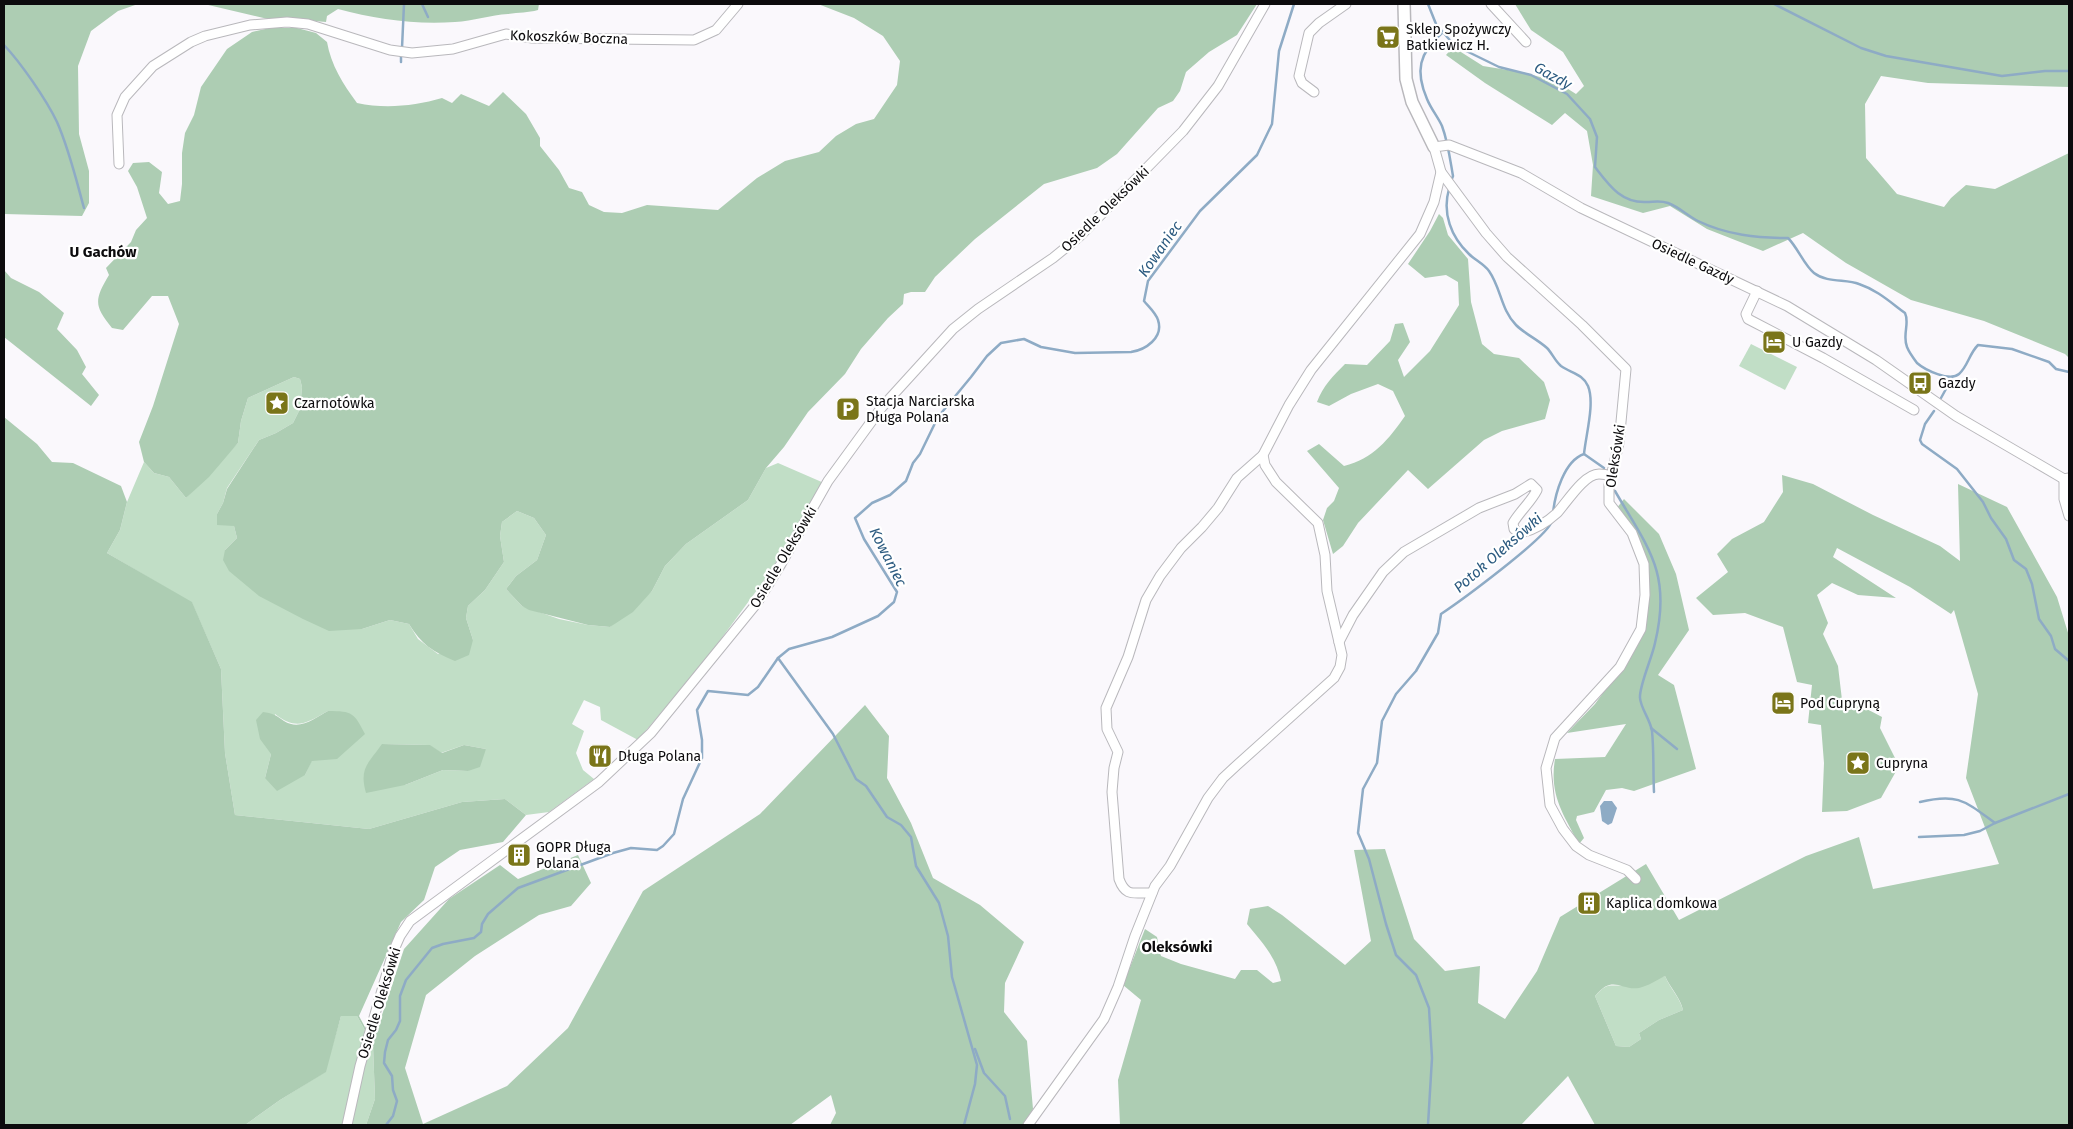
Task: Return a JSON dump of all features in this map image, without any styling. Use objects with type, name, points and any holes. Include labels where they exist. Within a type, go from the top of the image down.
[{"type":"street","name":"Kokoszków Boczna","points":[[119,164],[117,115],[124,97],[153,66],[191,42],[205,36],[250,25],[287,22],[308,24],[390,50],[412,53],[453,49],[506,34],[532,38],[694,40],[716,30],[738,4]]},
{"type":"street","name":"Osiedle Oleksówki","points":[[347,1125],[360,1066],[393,952],[400,936],[410,921],[599,782],[651,733],[757,603],[828,481],[882,407],[953,329],[1072,242],[1183,131],[1218,86],[1265,4]]},
{"type":"street","points":[[1314,92],[1302,83],[1299,76],[1310,33],[1319,23],[1346,4]]},
{"type":"street","points":[[1404,4],[1406,79],[1412,102],[1441,146]]},
{"type":"street","points":[[1491,4],[1526,42]]},
{"type":"street","name":"Oleksówki","points":[[1441,146],[1441,172],[1486,234],[1507,257],[1582,325],[1626,369],[1619,443],[1609,485],[1609,503],[1632,533],[1644,564],[1645,595],[1641,629],[1620,667],[1555,738],[1546,768],[1550,804],[1563,829],[1576,846],[1589,855],[1627,870],[1636,879]]},
{"type":"street","name":"Osiedle Gazdy","points":[[1441,146],[1521,173],[1580,208],[1787,306],[1876,360],[1956,416],[2067,479]]},
{"type":"street","points":[[1152,894],[1128,893],[1123,890],[1119,879],[1112,792],[1114,768],[1118,752],[1107,729],[1106,708],[1128,657],[1146,600],[1160,576],[1181,548],[1218,508],[1238,478],[1263,456],[1289,405],[1311,370],[1420,234],[1434,202],[1441,172]]},
{"type":"street","points":[[1757,292],[1746,314],[1748,319],[1823,358],[1914,410]]},
{"type":"street","points":[[1028,1125],[1104,1019],[1118,987],[1135,936],[1155,886],[1170,866],[1195,819],[1223,778],[1334,678],[1340,666],[1342,655],[1327,591],[1325,554],[1318,523],[1276,482],[1265,465],[1263,456]]},
{"type":"street","points":[[1338,642],[1377,580],[1404,552],[1479,508],[1515,494],[1531,484],[1537,490],[1534,497],[1519,513],[1513,523],[1514,529],[1519,533],[1527,532],[1553,515],[1587,479],[1598,474],[1611,476]]},
{"type":"street","points":[[2067,479],[2064,499],[2069,516]]},
{"type":"green space","points":[[4,4],[138,4],[118,11],[91,31],[78,66],[79,134],[89,171],[89,203],[82,216],[4,214]]},
{"type":"green space","points":[[204,4],[539,4],[538,10],[534,11],[462,21],[425,23],[367,16],[338,9],[327,16],[326,22],[268,19]]},
{"type":"green space","points":[[818,4],[1257,4],[1237,35],[1209,52],[1186,72],[1180,91],[1173,101],[1158,108],[1117,154],[1097,168],[1044,184],[975,239],[935,277],[925,292],[904,294],[903,304],[861,349],[845,374],[808,412],[784,447],[766,468],[748,500],[686,544],[665,566],[652,591],[633,612],[610,627],[588,625],[529,610],[522,606],[506,589],[516,576],[537,560],[546,535],[534,518],[517,511],[502,522],[500,536],[504,562],[485,590],[468,606],[466,618],[473,640],[469,655],[455,661],[428,647],[409,624],[390,620],[362,629],[329,631],[259,596],[229,571],[223,560],[225,550],[237,538],[234,526],[217,525],[217,514],[227,489],[259,440],[293,423],[300,409],[302,387],[300,379],[294,377],[248,398],[241,421],[238,443],[209,477],[186,498],[169,477],[154,473],[144,462],[139,442],[153,406],[179,324],[168,296],[152,296],[123,330],[112,328],[102,314],[98,303],[101,291],[109,275],[106,268],[131,242],[136,230],[147,218],[137,187],[128,171],[133,163],[149,162],[162,172],[159,193],[168,204],[180,201],[182,153],[185,133],[194,115],[201,87],[227,49],[252,32],[270,28],[297,28],[316,33],[327,42],[342,81],[357,103],[368,105],[400,106],[442,98],[452,103],[461,94],[489,106],[503,92],[526,114],[540,138],[540,146],[559,170],[569,188],[582,192],[589,205],[604,212],[622,213],[647,205],[718,210],[757,178],[785,161],[819,152],[836,136],[856,124],[874,119],[897,85],[900,61],[883,36],[854,18]]},
{"type":"green space","points":[[1515,4],[2069,4],[2069,87],[1928,83],[1881,76],[1865,104],[1866,158],[1897,194],[1944,207],[1966,185],[1995,189],[2069,153],[2069,358],[2065,354],[1984,321],[1911,300],[1846,263],[1803,233],[1763,251],[1707,229],[1670,206],[1643,213],[1591,196],[1593,165],[1587,131],[1565,113],[1552,125],[1485,83],[1446,55],[1453,47],[1483,66],[1526,73],[1557,82],[1576,94],[1584,86],[1563,52],[1531,30]]},
{"type":"green space","points":[[1439,214],[1443,218],[1448,235],[1468,259],[1471,302],[1482,344],[1494,354],[1519,358],[1544,382],[1550,400],[1545,419],[1502,431],[1484,440],[1428,489],[1408,470],[1358,523],[1343,546],[1333,554],[1323,520],[1327,508],[1334,501],[1339,488],[1307,451],[1319,444],[1344,466],[1354,463],[1379,447],[1393,433],[1405,416],[1393,391],[1378,384],[1351,394],[1329,406],[1317,402],[1325,386],[1345,364],[1367,365],[1390,341],[1395,324],[1403,323],[1410,342],[1398,360],[1404,377],[1430,351],[1459,305],[1458,282],[1446,275],[1425,278],[1408,264]]},
{"type":"green space","points":[[4,270],[11,278],[39,292],[64,313],[57,329],[77,350],[86,367],[82,374],[99,395],[91,406],[4,337]]},
{"type":"green space","points":[[1751,344],[1797,367],[1785,390],[1739,366]]},
{"type":"green space","points":[[294,377],[300,379],[302,387],[300,409],[293,423],[259,440],[227,488],[223,503],[217,514],[234,526],[237,538],[225,550],[362,629],[390,620],[409,624],[418,639],[438,654],[473,640],[466,618],[468,606],[485,590],[504,562],[500,536],[502,522],[517,511],[534,518],[546,535],[537,560],[516,576],[506,589],[522,606],[559,619],[610,627],[652,591],[665,566],[686,544],[748,500],[766,468],[778,463],[824,483],[768,575],[707,658],[638,740],[601,720],[600,707],[584,700],[572,724],[584,731],[576,753],[583,770],[594,779],[549,812],[526,815],[505,799],[462,802],[369,829],[235,815],[225,753],[221,669],[192,603],[107,553],[120,530],[127,502],[144,462],[154,473],[169,477],[186,498],[238,443],[241,421],[248,398]],"holes":[[[328,711],[312,760],[305,775],[265,778],[271,754],[275,714],[296,724],[307,722]],[[382,744],[429,745],[441,753],[464,745],[486,749],[468,771],[443,770],[405,785]]]},
{"type":"green space","points":[[4,417],[37,444],[52,462],[73,463],[121,486],[127,502],[120,530],[107,553],[192,602],[221,669],[225,753],[235,815],[369,829],[462,802],[505,799],[526,815],[503,842],[460,850],[435,867],[424,900],[401,922],[359,1016],[373,1042],[404,949],[449,899],[500,865],[518,879],[578,855],[591,883],[571,906],[539,915],[475,956],[426,995],[405,1068],[423,1124],[507,1086],[568,1028],[643,891],[760,814],[865,705],[889,736],[887,778],[911,823],[933,878],[980,905],[1024,942],[1005,983],[1004,1012],[1027,1041],[1033,1109],[1024,1125],[830,1125],[836,1113],[831,1095],[790,1125],[366,1125],[375,1099],[373,1045],[357,1016],[341,1016],[326,1072],[280,1100],[245,1125],[4,1125]]},
{"type":"green space","points":[[1782,475],[1813,484],[1873,515],[1940,546],[1960,561],[1958,484],[2007,507],[2057,597],[2069,636],[2069,1125],[1595,1125],[1568,1076],[1521,1125],[1120,1125],[1118,1080],[1141,1000],[1123,985],[1145,929],[1157,937],[1161,956],[1181,964],[1235,979],[1241,970],[1257,970],[1273,983],[1281,981],[1276,965],[1268,950],[1247,924],[1250,909],[1268,906],[1345,965],[1371,941],[1354,850],[1385,849],[1414,939],[1445,971],[1480,966],[1478,1003],[1505,1019],[1537,971],[1560,917],[1646,864],[1679,920],[1806,856],[1859,837],[1873,889],[1999,864],[1966,778],[1978,694],[1954,610],[1951,614],[1910,587],[1837,548],[1833,557],[1896,598],[1858,595],[1832,583],[1817,595],[1828,623],[1823,634],[1838,666],[1842,700],[1863,707],[1882,717],[1880,728],[1899,766],[1881,798],[1847,811],[1822,812],[1824,763],[1821,725],[1808,723],[1812,685],[1797,682],[1783,627],[1745,613],[1713,615],[1696,598],[1728,572],[1717,554],[1732,539],[1764,522],[1783,492]],"holes":[[[1665,976],[1680,1001],[1683,1010],[1659,1020],[1639,1033],[1641,1039],[1629,1047],[1616,1046],[1595,996],[1601,989],[1607,986],[1617,985],[1639,988]]]},
{"type":"green space","points":[[1624,499],[1659,534],[1676,574],[1689,630],[1658,675],[1674,685],[1696,769],[1634,791],[1622,788],[1606,790],[1594,812],[1577,816],[1576,820],[1584,838],[1579,844],[1563,813],[1556,793],[1554,783],[1555,759],[1605,757],[1626,724],[1567,733],[1595,704],[1637,646],[1649,581],[1616,509]]},
{"type":"green space","points":[[328,711],[352,715],[365,734],[337,759],[312,761],[305,775],[277,791],[265,778],[271,754],[260,739],[256,720],[263,712],[296,725],[313,720]]},
{"type":"green space","points":[[382,744],[430,745],[442,753],[464,745],[486,749],[480,767],[468,771],[443,770],[405,785],[366,793],[364,772]]},
{"type":"green space","points":[[1665,976],[1683,1010],[1659,1020],[1639,1033],[1641,1039],[1629,1047],[1616,1046],[1595,996],[1606,986],[1631,984]]},
{"type":"green space","points":[[341,1016],[357,1016],[373,1045],[375,1099],[366,1125],[245,1125],[280,1100],[325,1072]]},
{"type":"water","points":[[1604,801],[1612,801],[1617,808],[1612,823],[1608,825],[1602,821],[1600,806]]},
{"type":"waterway","points":[[402,48],[404,4]]},
{"type":"waterway","points":[[422,4],[428,17]]},
{"type":"waterway","name":"Kowaniec","points":[[386,1125],[393,1116],[397,1101],[393,1090],[392,1076],[384,1063],[388,1040],[400,1021],[400,996],[406,980],[432,948],[474,938],[481,932],[482,924],[488,914],[518,888],[613,853],[631,848],[657,850],[663,846],[674,834],[683,799],[702,758],[702,740],[697,710],[708,691],[748,695],[758,687],[778,658],[789,649],[832,637],[878,616],[894,602],[897,592],[864,539],[855,518],[872,503],[890,495],[906,481],[913,463],[920,454],[938,417],[987,356],[1001,343],[1024,339],[1041,347],[1075,353],[1131,352],[1142,349],[1156,338],[1159,326],[1158,320],[1154,312],[1144,301],[1148,281],[1200,211],[1257,155],[1272,124],[1279,51],[1294,4]]},
{"type":"waterway","name":"Gazdy","points":[[1428,4],[1436,24],[1454,45],[1499,67],[1531,75],[1567,94],[1590,119],[1597,137],[1595,167],[1616,192],[1637,202],[1660,201],[1668,203],[1698,221],[1731,233],[1788,238],[1814,273],[1831,280],[1854,283],[1866,287],[1905,313],[1907,321],[1905,334],[1909,351],[1917,363],[1938,374],[1950,377],[1959,374],[1978,345],[2012,349],[2049,362],[2056,369],[2069,372]]},
{"type":"waterway","points":[[1774,4],[1861,48],[1886,56],[2002,76],[2045,71],[2069,71]]},
{"type":"waterway","name":"Potok Oleksówki","points":[[1442,33],[1428,48],[1421,63],[1420,71],[1423,89],[1446,138],[1453,176],[1451,181]]},
{"type":"waterway","points":[[4,45],[33,82],[57,122],[69,153],[84,208]]},
{"type":"waterway","points":[[401,55],[401,62]]},
{"type":"waterway","name":"Potok Oleksówki","points":[[1449,189],[1447,207],[1453,232],[1457,240],[1471,256],[1489,271],[1511,319],[1516,325],[1547,348],[1561,366],[1580,376],[1588,386],[1591,401],[1584,454],[1577,458],[1566,471],[1558,488],[1553,513]]},
{"type":"waterway","points":[[1941,398],[1952,378]]},
{"type":"waterway","points":[[1934,411],[1925,424],[1920,440],[1922,444],[1957,469],[1983,502],[1991,518],[2006,539],[2014,560],[2026,569],[2032,584],[2039,619],[2051,636],[2055,649],[2069,661]]},
{"type":"waterway","points":[[1584,454],[1604,468]]},
{"type":"waterway","points":[[1615,491],[1647,546],[1659,579],[1661,598],[1660,619],[1640,693],[1642,706],[1652,731],[1654,792]]},
{"type":"waterway","name":"Potok Oleksówki","points":[[1428,1125],[1432,1058],[1429,1008],[1416,975],[1396,955],[1369,859],[1358,833],[1363,789],[1377,763],[1382,721],[1396,694],[1416,671],[1438,633],[1441,614],[1483,584],[1536,541],[1552,521]]},
{"type":"waterway","points":[[778,658],[833,734],[856,779],[866,786],[887,817],[901,825],[911,837],[916,866],[939,903],[948,936],[952,977],[977,1065],[975,1084],[964,1125]]},
{"type":"waterway","points":[[1651,728],[1677,749]]},
{"type":"waterway","points":[[1919,837],[1964,835],[1980,831],[1995,823],[2069,794]]},
{"type":"waterway","points":[[1920,802],[1933,799],[1953,799],[1968,804],[1995,823]]},
{"type":"waterway","points":[[975,1049],[984,1073],[1005,1096],[1010,1119]]},
{"type":"place","name":"Sklep Spożywczy Batkiewicz H.","points":[[1388,37]]},
{"type":"place","name":"U Gazdy","points":[[1774,342]]},
{"type":"place","name":"Gazdy","points":[[1920,383]]},
{"type":"place","name":"Czarnotówka","points":[[277,403]]},
{"type":"place","name":"Stacja Narciarska Długa Polana","points":[[848,409]]},
{"type":"place","name":"Pod Cupryną","points":[[1783,703]]},
{"type":"place","name":"Długa Polana","points":[[600,756]]},
{"type":"place","name":"Cupryna","points":[[1858,763]]},
{"type":"place","name":"GOPR Długa Polana","points":[[519,855]]},
{"type":"place","name":"Kaplica domkowa","points":[[1589,903]]},
{"type":"district","name":"U Gachów","points":[[103,252]]},
{"type":"district","name":"Oleksówki","points":[[1177,947]]}]
